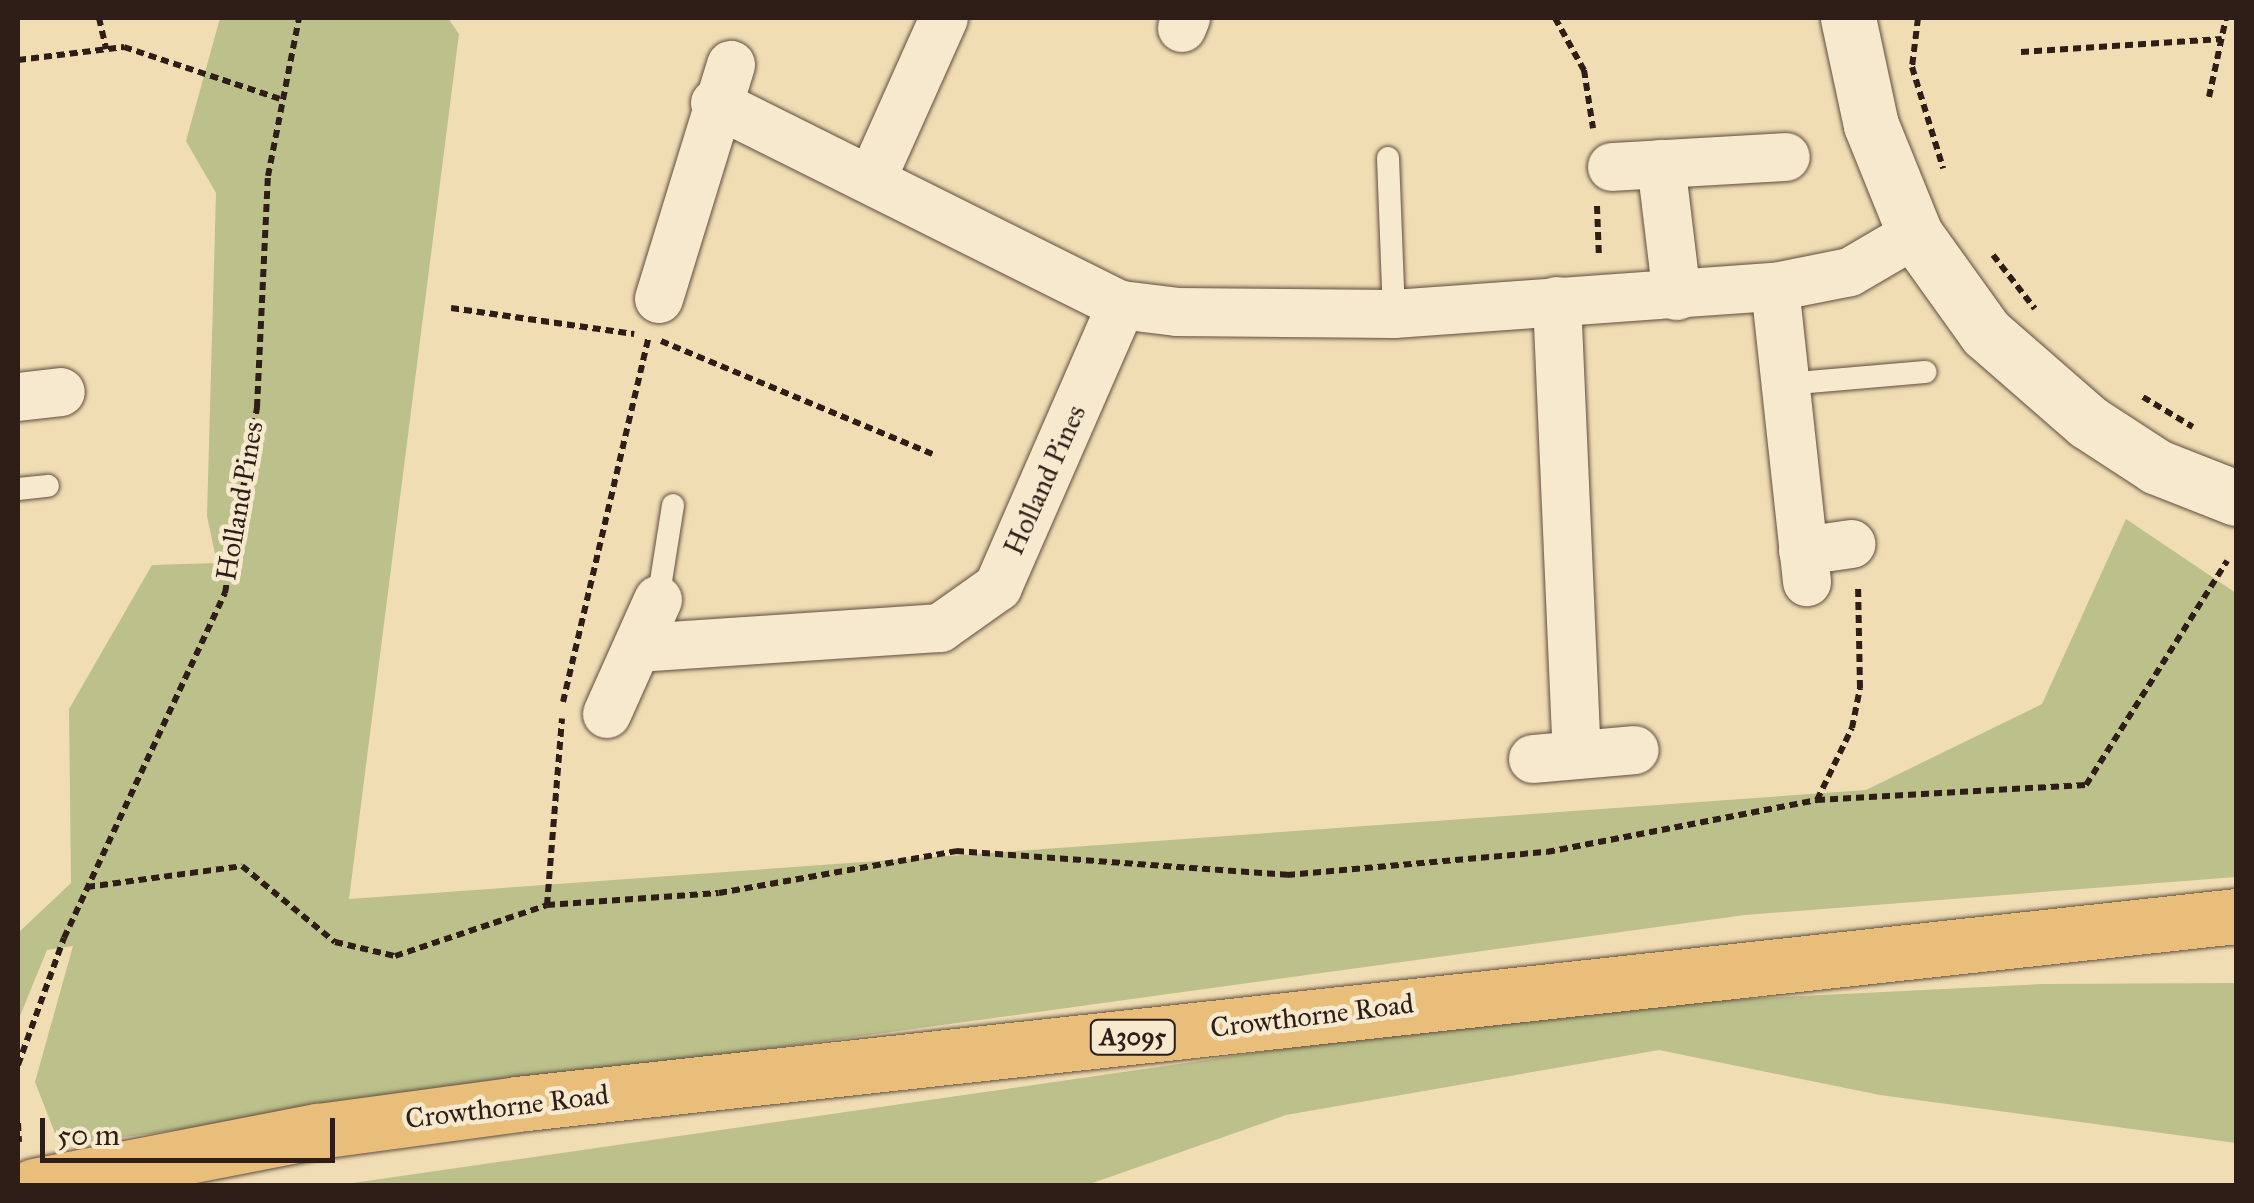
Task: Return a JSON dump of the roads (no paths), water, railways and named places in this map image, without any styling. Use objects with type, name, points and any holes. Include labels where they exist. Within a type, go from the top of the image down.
[{"type":"main road","name":"Crowthorne Road","points":[[27,1167],[517,1104],[2236,916]]},
{"type":"street","points":[[872,180],[944,18]]},
{"type":"street","points":[[1848,18],[1871,125],[1916,234],[1986,333],[2088,422],[2157,466],[2236,498]]},
{"type":"street","points":[[654,318],[723,84],[872,180],[1121,305],[1394,314],[1677,296],[1776,287],[1850,272],[1916,234]]},
{"type":"street","points":[[1612,167],[1786,157]]},
{"type":"street","points":[[1661,164],[1677,296]]},
{"type":"street","points":[[1776,287],[1805,566],[1852,544]]},
{"type":"street","points":[[1557,301],[1555,757],[1635,750]]},
{"type":"street","name":"Holland Pines","points":[[638,648],[940,628],[955,618],[998,587],[1121,305]]},
{"type":"street","points":[[607,714],[658,600]]},
{"type":"lane","points":[[1388,158],[1394,314]]},
{"type":"lane","points":[[1786,384],[1925,372]]},
{"type":"lane","points":[[18,489],[48,486]]},
{"type":"lane","points":[[658,600],[673,505]]}]
